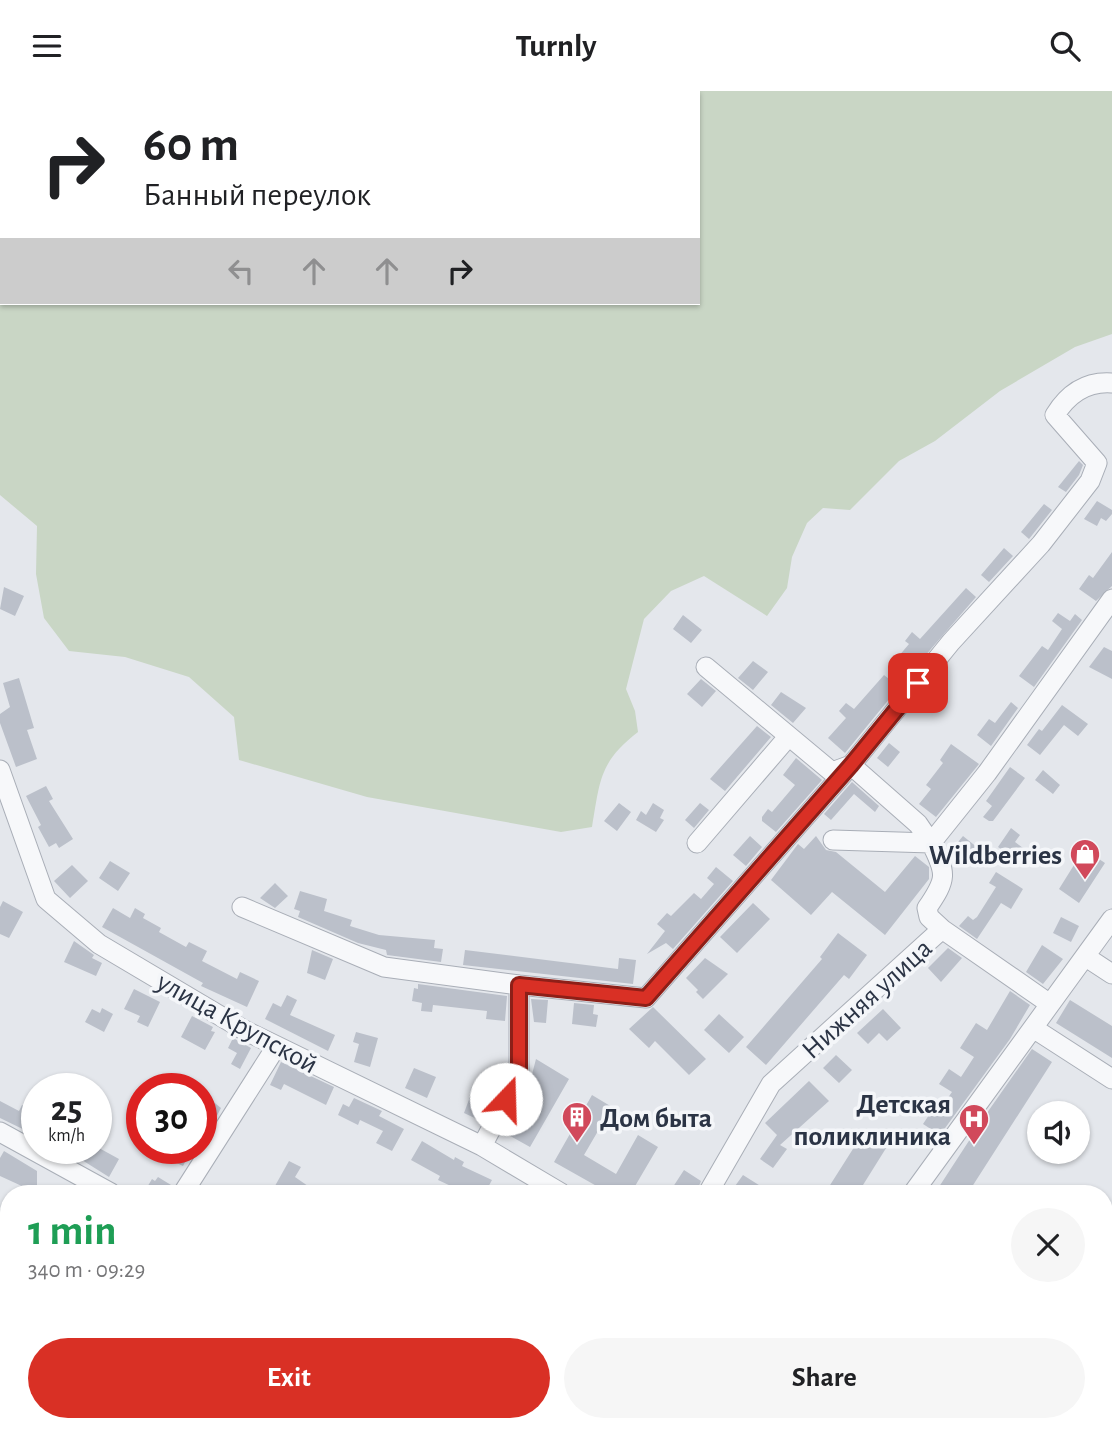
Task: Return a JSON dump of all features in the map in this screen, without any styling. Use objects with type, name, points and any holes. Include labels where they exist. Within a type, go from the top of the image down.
[{"type":"street","points":[[242,907],[384,967],[646,998],[851,765],[951,642],[1041,544],[1090,481],[1097,463],[1055,415],[1064,399],[1089,384],[1110,383]]},
{"type":"street","points":[[931,842],[987,773],[1112,599]]},
{"type":"street","points":[[706,667],[832,772],[851,765]]},
{"type":"street","points":[[697,843],[788,737]]},
{"type":"street","points":[[851,765],[918,824],[931,842]]},
{"type":"street","name":"улица Крупской","points":[[0,770],[46,899],[99,944],[276,1047],[482,1146],[548,1185]]},
{"type":"street","points":[[833,840],[931,842]]},
{"type":"street","name":"Нижняя улица","points":[[713,1185],[771,1084],[942,929],[929,917],[927,908],[943,884],[944,873],[931,842]]},
{"type":"street","points":[[919,1185],[1112,919]]},
{"type":"street","points":[[942,929],[1050,1004]]},
{"type":"street","points":[[1086,957],[1112,974]]},
{"type":"street","points":[[482,1146],[519,1076],[519,985]]},
{"type":"street","points":[[1032,1028],[1112,1079]]},
{"type":"street","points":[[188,1185],[276,1047]]},
{"type":"street","points":[[0,1132],[96,1185]]},
{"type":"green space","points":[[700,91],[1112,91],[1112,334],[1075,347],[1000,391],[935,441],[899,461],[850,510],[823,508],[807,523],[792,557],[787,588],[767,616],[704,576],[671,591],[644,619],[626,689],[635,711],[638,732],[615,753],[603,773],[592,827],[561,832],[367,797],[239,760],[234,717],[189,677],[125,657],[69,651],[44,618],[36,574],[37,526],[0,495],[0,305],[700,305]]},
{"type":"building","points":[[1079,461],[1083,465],[1079,475],[1066,492],[1058,487]]},
{"type":"building","points":[[1097,501],[1112,510],[1112,514],[1106,521],[1101,518],[1097,526],[1084,519]]},
{"type":"building","points":[[1044,504],[1052,510],[1029,539],[1021,532]]},
{"type":"building","points":[[1004,548],[1013,556],[989,582],[981,575]]},
{"type":"building","points":[[1112,552],[1112,586],[1096,601],[1079,589],[1089,575],[1093,578]]},
{"type":"building","points":[[4,587],[24,596],[15,616],[0,609]]},
{"type":"building","points":[[966,588],[976,597],[911,672],[898,657],[909,644],[905,641],[912,632],[920,639]]},
{"type":"building","points":[[1058,613],[1070,621],[1075,614],[1082,620],[1034,687],[1019,676],[1042,646],[1048,650],[1062,629],[1052,621]]},
{"type":"building","points":[[683,615],[702,630],[691,643],[673,629]]},
{"type":"building","points":[[1104,647],[1112,651],[1112,679],[1089,667]]},
{"type":"building","points":[[753,661],[768,672],[753,690],[738,678]]},
{"type":"building","points":[[884,675],[899,687],[845,753],[828,738],[846,718],[839,711],[846,703],[854,709]]},
{"type":"building","points":[[19,678],[34,728],[27,730],[37,759],[16,767],[0,723],[0,714],[10,707],[3,683]]},
{"type":"building","points":[[701,679],[716,691],[702,707],[687,694]]},
{"type":"building","points":[[781,692],[806,708],[793,723],[771,705]]},
{"type":"building","points":[[1011,702],[1018,708],[991,746],[977,735],[989,719],[995,723]]},
{"type":"building","points":[[1062,705],[1088,724],[1078,736],[1064,725],[1040,755],[1027,745]]},
{"type":"building","points":[[757,726],[771,737],[725,791],[710,779]]},
{"type":"building","points":[[889,743],[900,752],[888,767],[877,758]]},
{"type":"building","points":[[951,744],[979,764],[936,817],[919,804],[931,789],[926,785],[943,763],[940,760]]},
{"type":"building","points":[[796,758],[822,780],[776,832],[762,821],[762,817],[768,809],[772,812],[795,785],[783,775]]},
{"type":"building","points":[[1010,767],[1025,778],[993,821],[989,821],[983,817],[992,806],[986,801]]},
{"type":"building","points":[[1043,770],[1060,785],[1053,794],[1035,780]]},
{"type":"building","points":[[852,782],[879,806],[875,812],[854,794],[831,820],[824,814]]},
{"type":"building","points":[[46,786],[53,799],[49,801],[73,839],[59,848],[56,843],[49,847],[26,796]]},
{"type":"building","points":[[619,803],[631,812],[617,831],[604,821]]},
{"type":"building","points":[[653,803],[664,810],[660,818],[664,820],[656,832],[636,820],[641,811],[646,815]]},
{"type":"building","points":[[700,803],[709,810],[694,828],[685,820]]},
{"type":"building","points":[[1011,828],[1020,835],[1015,842],[1023,848],[1015,859],[998,847]]},
{"type":"building","points":[[750,836],[762,847],[746,866],[733,855]]},
{"type":"building","points":[[816,836],[826,850],[836,852],[885,892],[915,856],[929,867],[929,879],[885,935],[832,892],[811,915],[771,880],[798,844],[804,849]]},
{"type":"building","points":[[963,836],[978,848],[966,863],[961,859],[958,863],[949,853]]},
{"type":"building","points":[[1084,849],[1105,863],[1079,903],[1059,889]]},
{"type":"building","points":[[110,861],[130,873],[118,891],[99,878]]},
{"type":"building","points":[[72,865],[88,881],[70,898],[54,881]]},
{"type":"building","points":[[716,867],[733,881],[673,949],[666,943],[647,954],[665,931],[657,924],[667,913],[671,916],[694,893],[701,899],[714,884],[707,878]]},
{"type":"building","points":[[996,872],[1023,889],[1011,909],[1001,903],[977,939],[959,926],[968,916],[973,920],[977,917],[996,887],[989,883]]},
{"type":"building","points":[[275,883],[288,896],[275,908],[260,898]]},
{"type":"building","points":[[300,891],[327,899],[324,911],[352,920],[350,926],[379,935],[435,940],[434,948],[443,949],[441,962],[387,955],[386,950],[358,943],[298,917],[300,911],[294,909]]},
{"type":"building","points":[[3,901],[23,912],[9,938],[0,934],[0,907]]},
{"type":"building","points":[[753,903],[770,919],[737,953],[720,937]]},
{"type":"building","points":[[113,908],[130,918],[135,908],[145,914],[143,918],[161,928],[159,932],[186,947],[189,942],[207,951],[202,961],[237,979],[240,972],[259,981],[247,1007],[201,986],[203,983],[102,927]]},
{"type":"building","points":[[1061,917],[1079,926],[1071,942],[1053,933]]},
{"type":"building","points":[[838,933],[867,955],[849,979],[844,975],[766,1065],[746,1047],[822,959],[820,957]]},
{"type":"building","points":[[74,941],[94,955],[92,958],[102,963],[96,976],[64,962]]},
{"type":"building","points":[[1042,945],[1063,959],[1043,984],[1026,972]]},
{"type":"building","points":[[948,948],[962,958],[941,982],[928,968]]},
{"type":"building","points":[[312,950],[333,959],[325,980],[307,973]]},
{"type":"building","points":[[465,950],[618,969],[619,958],[636,960],[633,984],[463,965]]},
{"type":"building","points":[[705,958],[728,974],[703,999],[686,978]]},
{"type":"building","points":[[418,984],[507,996],[505,1021],[486,1019],[487,1011],[433,1005],[432,1012],[421,1011],[422,1003],[412,1001],[414,988],[418,989]]},
{"type":"building","points":[[134,989],[160,1002],[148,1027],[137,1022],[140,1016],[124,1009]]},
{"type":"building","points":[[1010,991],[1030,1005],[1010,1039],[940,1135],[923,1124],[935,1106],[940,1109],[952,1092],[939,1084],[949,1069],[961,1077],[974,1057],[960,1048],[976,1023],[987,1030]]},
{"type":"building","points":[[287,995],[297,1000],[290,1015],[335,1035],[328,1051],[265,1019],[273,1003],[281,1007]]},
{"type":"building","points":[[531,999],[548,1000],[546,1023],[534,1022]]},
{"type":"building","points":[[1070,1000],[1112,1026],[1112,1058],[1056,1023]]},
{"type":"building","points":[[574,1003],[594,1005],[593,1014],[598,1015],[596,1027],[572,1024]]},
{"type":"building","points":[[653,1007],[706,1059],[689,1075],[655,1041],[649,1048],[629,1029]]},
{"type":"building","points":[[102,1008],[113,1014],[104,1032],[85,1022],[92,1009],[100,1013]]},
{"type":"building","points":[[883,1009],[901,1028],[887,1041],[879,1033],[868,1044],[857,1033]]},
{"type":"building","points":[[719,1014],[744,1037],[729,1053],[704,1030]]},
{"type":"building","points":[[192,1016],[213,1027],[211,1031],[215,1032],[205,1050],[181,1037]]},
{"type":"building","points":[[356,1032],[378,1038],[370,1067],[354,1062],[359,1044],[353,1042]]},
{"type":"building","points":[[233,1038],[251,1048],[240,1069],[231,1064],[237,1053],[228,1048]]},
{"type":"building","points":[[1032,1049],[1052,1062],[973,1185],[940,1185]]},
{"type":"building","points":[[836,1055],[852,1070],[839,1083],[823,1068]]},
{"type":"building","points":[[536,1059],[569,1079],[530,1147],[503,1132],[530,1082]]},
{"type":"building","points":[[281,1062],[334,1087],[326,1105],[284,1084],[281,1090],[270,1085]]},
{"type":"building","points":[[414,1068],[436,1077],[427,1098],[405,1088]]},
{"type":"building","points":[[809,1081],[829,1101],[780,1145],[787,1149],[773,1168],[760,1159],[777,1135],[765,1123]]},
{"type":"building","name":"Дом быта","points":[[592,1095],[612,1107],[584,1155],[616,1174],[638,1135],[658,1147],[636,1185],[595,1185],[554,1162]]},
{"type":"building","points":[[470,1097],[488,1104],[481,1121],[464,1113]]},
{"type":"building","points":[[354,1098],[382,1111],[379,1116],[404,1129],[392,1151],[376,1143],[383,1131],[360,1120],[358,1125],[338,1115],[343,1104],[349,1107]]},
{"type":"building","points":[[0,1101],[19,1111],[21,1107],[21,1128],[0,1118]]},
{"type":"building","points":[[865,1130],[888,1145],[863,1185],[830,1185]]},
{"type":"building","points":[[422,1141],[454,1160],[455,1157],[464,1162],[462,1166],[492,1180],[489,1185],[449,1185],[438,1180],[440,1176],[411,1160]]},
{"type":"building","points":[[4,1151],[21,1161],[21,1164],[37,1171],[37,1185],[20,1185],[0,1176],[0,1158]]},
{"type":"building","points":[[112,1155],[119,1159],[109,1177],[88,1164],[112,1164]]},
{"type":"building","points":[[289,1161],[301,1167],[295,1177],[306,1185],[276,1185]]},
{"type":"building","points":[[684,1170],[701,1181],[699,1185],[674,1185]]},
{"type":"building","points":[[743,1175],[759,1185],[736,1185]]},
{"type":"building","points":[[158,1177],[171,1185],[148,1185],[152,1179],[155,1181]]},
{"type":"place","name":"Wildberries","points":[[1085,881]]},
{"type":"place","name":"Дом быта","points":[[577,1144]]},
{"type":"place","name":"Детская поликлиника","points":[[974,1146]]},
{"type":"route","points":[[506,1099],[519,1076],[519,985],[646,998],[851,765],[918,683]]}]
